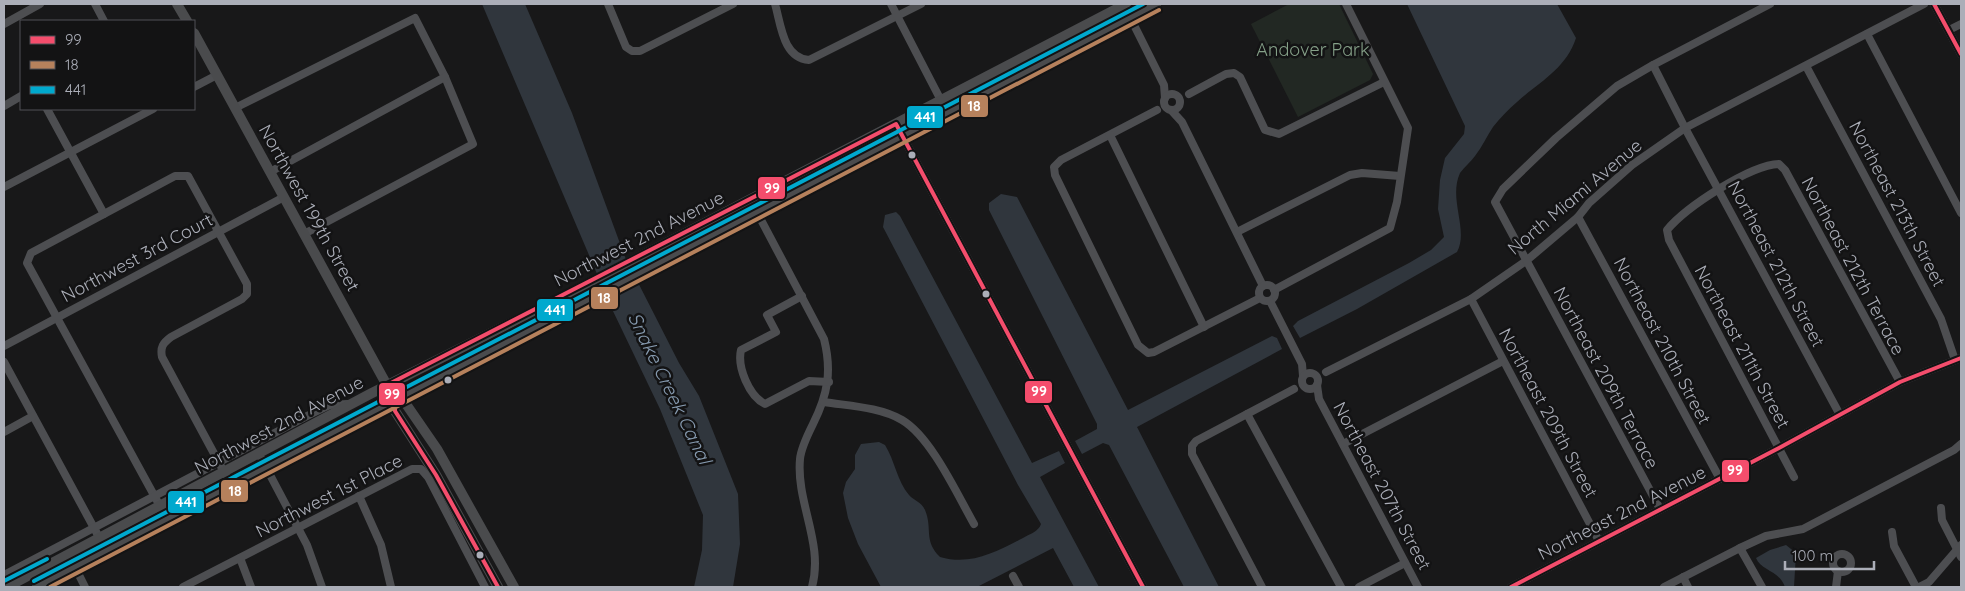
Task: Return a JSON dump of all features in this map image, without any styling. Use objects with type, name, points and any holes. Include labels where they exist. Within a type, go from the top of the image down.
[{"type":"main road","points":[[177,4],[186,20]]},
{"type":"main road","name":"Northwest 2nd Avenue","points":[[8,587],[387,385],[679,237],[1123,4]]},
{"type":"main road","name":"Northwest 2nd Avenue","points":[[37,587],[1156,4]]},
{"type":"main road","name":"Northwest 199th Street","points":[[195,35],[395,400],[394,411],[436,475],[498,587]]},
{"type":"main road","name":"Northwest 199th Street","points":[[395,400],[406,404],[442,456],[514,587]]},
{"type":"street","points":[[4,24],[40,4]]},
{"type":"street","points":[[95,4],[103,20]]},
{"type":"street","points":[[608,4],[626,46],[632,52],[640,51],[733,4]]},
{"type":"street","points":[[775,4],[787,46],[792,55],[800,60],[817,58],[921,4]]},
{"type":"street","points":[[891,4],[947,112]]},
{"type":"street","points":[[1123,4],[1164,85],[1165,99],[1170,110],[1181,119]]},
{"type":"street","points":[[1274,290],[1390,228],[1397,202],[1408,128],[1346,4]]},
{"type":"street","points":[[1653,65],[1770,4]]},
{"type":"street","name":"North Miami Avenue","points":[[1307,376],[1326,372],[1471,300],[1526,260],[1578,217],[1589,203],[1632,165],[1684,128],[1924,4]]},
{"type":"street","points":[[1934,4],[1961,54]]},
{"type":"street","points":[[235,108],[415,18],[445,77],[473,144],[304,234]]},
{"type":"street","points":[[1949,30],[1961,24]]},
{"type":"street","points":[[1867,34],[1961,213]]},
{"type":"street","name":"Northeast 212th Street","points":[[1653,65],[1684,128],[1719,188],[1840,415]]},
{"type":"street","name":"Northeast 209th Terrace","points":[[1653,65],[1617,86],[1556,138],[1503,189],[1495,202],[1660,510]]},
{"type":"street","name":"Northeast 213th Street","points":[[1806,66],[1941,319],[1958,359]]},
{"type":"street","points":[[1157,110],[1170,110],[1180,105],[1189,94],[1226,74],[1234,73],[1240,77],[1265,130],[1279,134],[1384,82]]},
{"type":"street","points":[[195,86],[217,75]]},
{"type":"street","points":[[270,172],[445,77]]},
{"type":"street","points":[[1164,85],[1176,95],[1180,105],[1181,119],[1263,286]]},
{"type":"street","points":[[1189,94],[1176,95],[1165,99],[1157,110],[1061,160],[1054,167],[1055,175],[1138,346],[1148,353],[1154,352],[1260,298]]},
{"type":"street","points":[[4,106],[20,97]]},
{"type":"street","points":[[49,110],[104,214]]},
{"type":"street","points":[[4,187],[151,110]]},
{"type":"street","points":[[896,124],[1143,587]]},
{"type":"street","points":[[1110,135],[1204,327]]},
{"type":"street","name":"Northeast 212th Terrace","points":[[1719,188],[1769,165],[1779,164],[1785,170],[1900,382]]},
{"type":"street","points":[[1237,232],[1350,176],[1362,173],[1400,176]]},
{"type":"street","points":[[167,519],[159,508],[27,263],[31,253],[175,176],[188,176],[247,284],[247,294],[242,299],[171,337],[164,342],[161,350],[162,357],[231,485]]},
{"type":"street","name":"Northeast 211th Street","points":[[1719,188],[1675,220],[1667,230],[1669,240],[1794,476]]},
{"type":"street","name":"Northwest 3rd Court","points":[[4,346],[284,197]]},
{"type":"street","points":[[750,199],[824,339],[830,365],[829,382],[824,402],[800,457],[800,486],[813,539],[815,561],[812,587]]},
{"type":"street","name":"Northeast 210th Street","points":[[1578,217],[1720,479]]},
{"type":"street","points":[[679,237],[684,249]]},
{"type":"street","points":[[1263,286],[1269,286],[1274,290],[1275,295],[1270,301]]},
{"type":"street","points":[[1260,298],[1259,291],[1263,286]]},
{"type":"street","points":[[802,296],[767,315],[776,332],[741,350],[738,361],[755,399],[765,404],[809,381],[829,382]]},
{"type":"street","points":[[1260,298],[1270,301]]},
{"type":"street","name":"Northeast 209th Street","points":[[1471,300],[1599,541]]},
{"type":"street","points":[[1270,301],[1302,364],[1307,376],[1307,388]]},
{"type":"street","points":[[519,319],[525,332]]},
{"type":"street","name":"Northeast 2nd Avenue","points":[[1511,587],[1779,448],[1900,382],[1958,359]]},
{"type":"street","points":[[1343,444],[1503,361]]},
{"type":"street","points":[[4,362],[100,539]]},
{"type":"street","name":"North Miami Avenue","points":[[1318,383],[1326,372]]},
{"type":"street","points":[[1307,376],[1318,383]]},
{"type":"street","points":[[1262,587],[1192,454],[1192,446],[1196,441],[1294,389],[1307,376]]},
{"type":"street","points":[[1294,389],[1307,388],[1318,383]]},
{"type":"street","name":"Northeast 207th Street","points":[[1318,383],[1319,398]]},
{"type":"street","name":"Northeast 207th Street","points":[[1307,388],[1319,398],[1418,587]]},
{"type":"street","points":[[824,402],[876,410],[902,420],[925,440],[974,524]]},
{"type":"street","points":[[4,575],[330,405],[353,403]]},
{"type":"street","points":[[1247,414],[1341,587]]},
{"type":"street","points":[[4,432],[32,416]]},
{"type":"street","points":[[1664,587],[1766,536],[1803,529],[1954,450],[1961,444]]},
{"type":"street","points":[[259,454],[298,528],[319,574],[322,587]]},
{"type":"street","name":"Northwest 1st Place","points":[[183,587],[412,469],[422,469],[428,477],[485,587]]},
{"type":"street","points":[[359,496],[381,545],[391,587]]},
{"type":"street","points":[[1940,508],[1942,520],[1959,547],[1961,557]]},
{"type":"street","points":[[1892,532],[1894,546],[1917,587],[1928,582],[1959,547]]},
{"type":"street","points":[[1740,548],[1762,587]]},
{"type":"street","points":[[69,555],[86,587]]},
{"type":"street","points":[[240,558],[251,587]]},
{"type":"street","points":[[1359,587],[1405,563]]},
{"type":"street","points":[[1836,587],[1838,571]]},
{"type":"street","points":[[1013,576],[1019,587]]},
{"type":"street","points":[[1683,577],[1688,587]]},
{"type":"green space","name":"Andover Park","points":[[1289,4],[1339,4],[1373,74],[1370,80],[1298,117],[1251,24]]},
{"type":"water","name":"Snake Creek Canal","points":[[482,4],[525,4],[572,113],[625,257],[679,363],[699,396],[738,494],[740,544],[733,587],[694,587],[702,550],[703,515],[660,409],[612,309]]},
{"type":"water","points":[[1407,4],[1557,4],[1576,38],[1559,67],[1502,117],[1493,127],[1480,149],[1460,173],[1456,193],[1461,234],[1457,252],[1357,309],[1300,338],[1293,326],[1298,321],[1409,263],[1431,250],[1444,237],[1438,209],[1440,180],[1445,158],[1464,134],[1465,126]]},
{"type":"water","points":[[1001,194],[1017,197],[1128,410],[1272,336],[1277,338],[1282,349],[1137,427],[1219,587],[1184,587],[1109,445],[1103,443],[1082,454],[1075,441],[1097,429],[1097,424],[989,210],[989,203]]},
{"type":"water","points":[[896,212],[900,216],[1032,463],[1059,451],[1065,463],[1040,477],[1099,587],[1074,587],[1053,548],[977,587],[881,587],[858,544],[848,518],[843,493],[846,482],[855,469],[855,455],[861,444],[879,442],[885,445],[905,489],[925,510],[930,540],[940,557],[962,560],[993,553],[1031,534],[1041,524],[1018,485],[883,227],[885,215]]},
{"type":"water","points":[[1786,545],[1796,553],[1794,587],[1785,587],[1779,577],[1762,566],[1756,558],[1770,550]]},
{"type":"transit line","name":"441","points":[[34,581],[1143,4]]},
{"type":"transit line","name":"99","points":[[1934,4],[1961,54]]},
{"type":"transit line","name":"18","points":[[50,587],[1159,10]]},
{"type":"transit line","name":"99","points":[[498,587],[436,475],[395,411],[395,400],[387,385],[896,124],[1143,587]]},
{"type":"transit line","name":"99","points":[[1511,587],[1779,448],[1900,382],[1961,358]]},
{"type":"transit line","name":"441","points":[[4,581],[47,559]]}]
